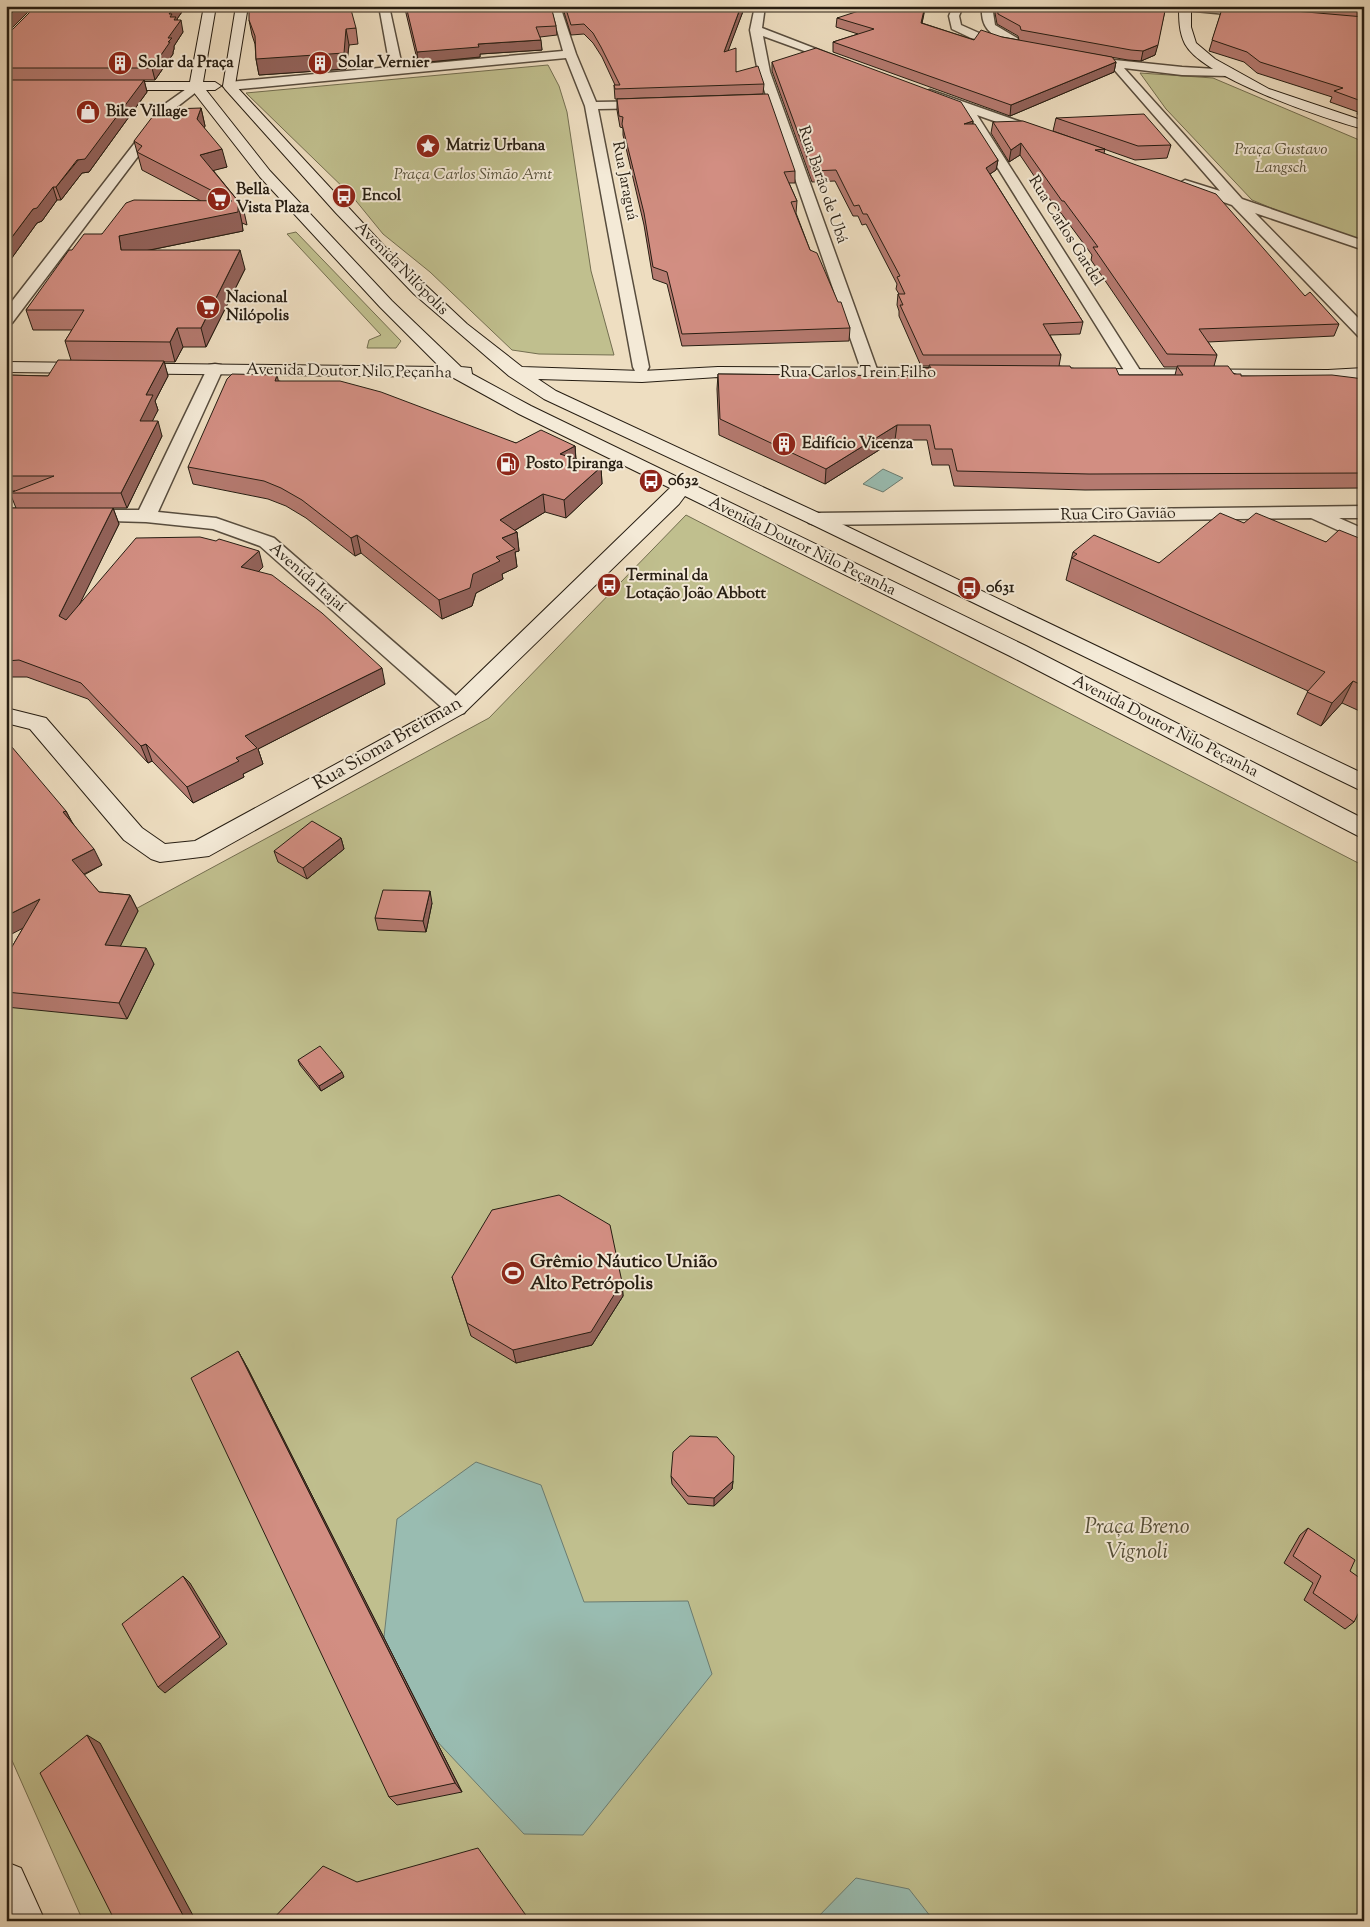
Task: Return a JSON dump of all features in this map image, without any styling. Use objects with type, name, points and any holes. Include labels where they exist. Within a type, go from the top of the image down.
[{"type":"main road","points":[[196,86],[210,6]]},
{"type":"main road","points":[[96,86],[229,86],[242,6]]},
{"type":"main road","points":[[1181,7],[1191,44],[1211,62],[1264,92],[1364,125]]},
{"type":"main road","name":"Avenida Nilópolis","points":[[196,86],[265,174],[297,210],[386,304],[456,372]]},
{"type":"main road","name":"Avenida Nilópolis","points":[[229,86],[394,265],[477,342],[514,372]]},
{"type":"main road","points":[[456,372],[470,365],[477,342]]},
{"type":"main road","name":"Rua Carlos Trein Filho","points":[[456,372],[514,372],[680,366],[718,372]]},
{"type":"main road","name":"Avenida Doutor Nilo Peçanha","points":[[6,367],[456,372],[682,493],[1018,651],[1364,830]]},
{"type":"main road","name":"Avenida Doutor Nilo Peçanha","points":[[514,372],[550,395],[856,538],[1364,784]]},
{"type":"main road","name":"Rua Carlos Trein Filho","points":[[514,372],[606,378],[682,376],[718,372],[968,373]]},
{"type":"main road","points":[[1066,374],[1328,375],[1364,373]]},
{"type":"main road","points":[[1328,375],[1364,380]]},
{"type":"main road","points":[[576,407],[572,394],[577,387],[586,382],[606,378]]},
{"type":"main road","name":"Rua Sioma Breitman","points":[[6,715],[38,723],[133,834],[160,853],[200,850],[456,708],[682,493]]},
{"type":"main road","points":[[6,1883],[23,1921]]},
{"type":"street","points":[[384,6],[397,71]]},
{"type":"street","name":"Rua Jaraguá","points":[[559,6],[557,12],[570,54],[591,106],[641,367]]},
{"type":"street","name":"Rua Barão de Ubá","points":[[760,6],[756,30],[769,99],[870,372]]},
{"type":"street","points":[[958,6],[954,16],[956,27],[975,36],[1024,46],[994,32],[986,19],[988,6]]},
{"type":"street","points":[[1181,7],[1269,15]]},
{"type":"street","points":[[756,30],[856,67]]},
{"type":"street","points":[[229,86],[570,54]]},
{"type":"street","points":[[1089,59],[1115,64],[1182,71],[1229,72]]},
{"type":"street","points":[[1115,64],[1168,129],[1235,202],[1364,333]]},
{"type":"street","points":[[6,320],[168,107],[196,86]]},
{"type":"street","points":[[920,90],[1049,137]]},
{"type":"street","points":[[591,106],[668,103]]},
{"type":"street","name":"Rua Carlos Gardel","points":[[966,107],[1135,374]]},
{"type":"street","points":[[1170,179],[1364,246]]},
{"type":"street","points":[[146,516],[215,369]]},
{"type":"street","points":[[1309,512],[1364,536]]},
{"type":"street","name":"Rua Ciro Gavião","points":[[816,519],[1364,512]]},
{"type":"street","name":"Avenida Itajaí","points":[[66,516],[146,516],[216,524],[267,542],[456,708]]},
{"type":"street","points":[[856,538],[858,532],[873,518]]},
{"type":"green space","name":"Praça Carlos Simão Arnt","points":[[548,65],[559,86],[567,112],[591,271],[614,355],[539,354],[512,350],[430,272],[383,234],[352,196],[246,93]]},
{"type":"green space","name":"Praça Gustavo Langsch","points":[[1140,73],[1213,78],[1364,142],[1364,244],[1353,242],[1252,200],[1166,109]]},
{"type":"green space","points":[[296,232],[401,341],[396,348],[367,348],[369,340],[381,335],[287,234]]},
{"type":"green space","name":"Grêmio Náutico União Alto Petrópolis","points":[[686,515],[1364,866],[1364,1921],[83,1921],[6,1747],[6,979],[489,718]]},
{"type":"water","points":[[883,469],[903,478],[883,492],[863,484]]},
{"type":"water","points":[[476,1462],[541,1485],[584,1602],[688,1601],[712,1674],[583,1835],[524,1834],[433,1737],[383,1646],[397,1519]]},
{"type":"water","points":[[856,1878],[909,1889],[934,1921],[814,1921]]},
{"type":"building","points":[[6,6],[19,6],[6,19]]},
{"type":"building","points":[[36,6],[175,6],[169,14],[172,14],[170,17],[176,17],[174,20],[181,20],[168,38],[172,38],[168,42],[170,42],[152,68],[6,68],[6,36]]},
{"type":"building","points":[[249,6],[350,6],[356,28],[346,29],[344,53],[256,59],[255,36],[249,20]]},
{"type":"building","points":[[406,6],[551,6],[556,26],[536,27],[541,40],[478,44],[479,47],[417,52]]},
{"type":"building","points":[[565,6],[741,6],[724,52],[736,48],[736,72],[758,66],[764,84],[615,89],[614,85],[620,85],[593,33],[584,24],[571,25]]},
{"type":"building","points":[[874,6],[925,6],[921,23],[974,40],[981,30],[1002,37],[1112,57],[1116,62],[1011,105],[833,42],[874,29],[837,18]]},
{"type":"building","points":[[997,6],[1166,6],[1158,45],[1143,51],[1021,30],[1020,26],[998,14]]},
{"type":"building","points":[[1223,6],[1364,17],[1364,102],[1334,91],[1343,88],[1260,62],[1247,52],[1212,40]]},
{"type":"building","points":[[1343,6],[1364,6],[1364,8]]},
{"type":"building","points":[[816,48],[961,102],[973,121],[964,124],[975,124],[998,160],[986,168],[1083,322],[1043,324],[1061,355],[923,355],[900,305],[903,305],[898,294],[905,294],[897,277],[900,276],[867,214],[863,214],[859,205],[854,206],[836,170],[812,171],[772,62]]},
{"type":"building","points":[[6,80],[144,80],[85,159],[77,160],[56,187],[53,187],[37,208],[33,209],[6,245]]},
{"type":"building","points":[[768,94],[795,171],[784,172],[797,201],[791,202],[810,250],[817,253],[838,302],[841,302],[850,328],[682,334],[667,272],[653,267],[644,213],[622,124],[623,117],[619,116],[617,99]]},
{"type":"building","points":[[201,108],[197,119],[222,149],[200,155],[243,207],[238,204],[238,212],[119,236],[121,250],[240,250],[201,328],[177,328],[170,342],[65,341],[84,310],[26,310],[69,250],[72,250],[84,234],[102,234],[126,203],[134,200],[232,201],[137,152],[142,146],[134,141],[153,116],[172,109]]},
{"type":"building","points":[[1144,114],[1171,145],[1138,146],[1056,118]]},
{"type":"building","points":[[1023,121],[1105,149],[1095,150],[1216,194],[1305,296],[1310,292],[1339,324],[1199,329],[1217,355],[1167,354],[1093,247],[1098,247],[1064,201],[1062,201],[1021,143],[1011,150],[993,122]]},
{"type":"building","points":[[58,360],[164,361],[146,395],[153,395],[140,421],[158,421],[121,493],[10,493],[54,476],[6,476],[6,375],[48,376]]},
{"type":"building","points":[[929,365],[1116,368],[1119,375],[1183,375],[1177,366],[1228,366],[1234,374],[1241,374],[1241,376],[1332,375],[1364,379],[1364,473],[1089,474],[957,471],[952,449],[935,449],[930,425],[897,425],[826,469],[720,419],[718,374],[918,376],[917,368],[931,368]]},
{"type":"building","points":[[232,374],[277,375],[275,381],[340,381],[381,392],[516,443],[541,430],[575,446],[560,454],[601,467],[564,500],[543,494],[500,520],[517,532],[502,538],[515,549],[496,557],[500,561],[473,574],[470,588],[439,600],[357,535],[351,538],[302,500],[281,488],[264,481],[188,467],[227,379]]},
{"type":"building","points":[[6,508],[113,508],[59,616],[66,620],[136,538],[200,537],[216,541],[219,539],[259,551],[241,567],[272,575],[322,613],[382,668],[245,736],[257,748],[236,758],[239,761],[187,787],[146,744],[141,746],[81,683],[19,660],[6,661]]},
{"type":"building","points":[[1220,513],[1244,523],[1256,513],[1326,542],[1339,530],[1364,540],[1364,686],[1353,681],[1332,703],[1307,692],[1325,672],[1072,558],[1077,554],[1073,552],[1094,535],[1159,563]]},
{"type":"building","points":[[6,740],[66,811],[63,812],[94,849],[72,860],[99,892],[130,895],[105,945],[146,948],[119,1003],[6,992],[6,957],[40,899],[6,916]]},
{"type":"building","points":[[312,821],[341,838],[303,868],[274,851]]},
{"type":"building","points":[[383,890],[430,891],[423,921],[375,918]]},
{"type":"building","points":[[320,1046],[342,1072],[319,1086],[298,1060]]},
{"type":"building","points":[[559,1195],[610,1225],[622,1282],[591,1332],[513,1350],[467,1323],[452,1277],[492,1210]]},
{"type":"building","points":[[238,1351],[455,1783],[389,1797],[191,1378]]},
{"type":"building","points":[[690,1436],[717,1437],[734,1456],[733,1481],[714,1498],[688,1496],[671,1476],[673,1452]]},
{"type":"building","points":[[1308,1528],[1355,1560],[1350,1571],[1364,1581],[1364,1602],[1354,1622],[1313,1593],[1321,1576],[1293,1556]]},
{"type":"building","points":[[183,1576],[220,1637],[158,1687],[122,1624]]},
{"type":"building","points":[[87,1735],[186,1921],[115,1921],[40,1773]]},
{"type":"building","points":[[478,1848],[530,1921],[271,1921],[323,1866],[357,1882]]},
{"type":"place","name":"Solar da Praça","points":[[120,63]]},
{"type":"place","name":"Solar Vernier","points":[[320,63]]},
{"type":"place","name":"Bike Village","points":[[88,112]]},
{"type":"place","name":"Matriz Urbana","points":[[428,146]]},
{"type":"place","name":"Encol","points":[[344,196]]},
{"type":"place","name":"Bella Vista Plaza","points":[[219,199]]},
{"type":"place","name":"Nacional Nilópolis","points":[[208,307]]},
{"type":"place","name":"Edifício Vicenza","points":[[784,444]]},
{"type":"place","name":"Posto Ipiranga","points":[[508,464]]},
{"type":"place","name":"0632","points":[[651,481]]},
{"type":"place","name":"Terminal da Lotação João Abbott","points":[[609,585]]},
{"type":"place","name":"0631","points":[[969,588]]},
{"type":"place","name":"Grêmio Náutico União Alto Petrópolis","points":[[513,1273]]},
{"type":"park label","name":"Praça Breno Vignoli","points":[[1137,1540]]}]
